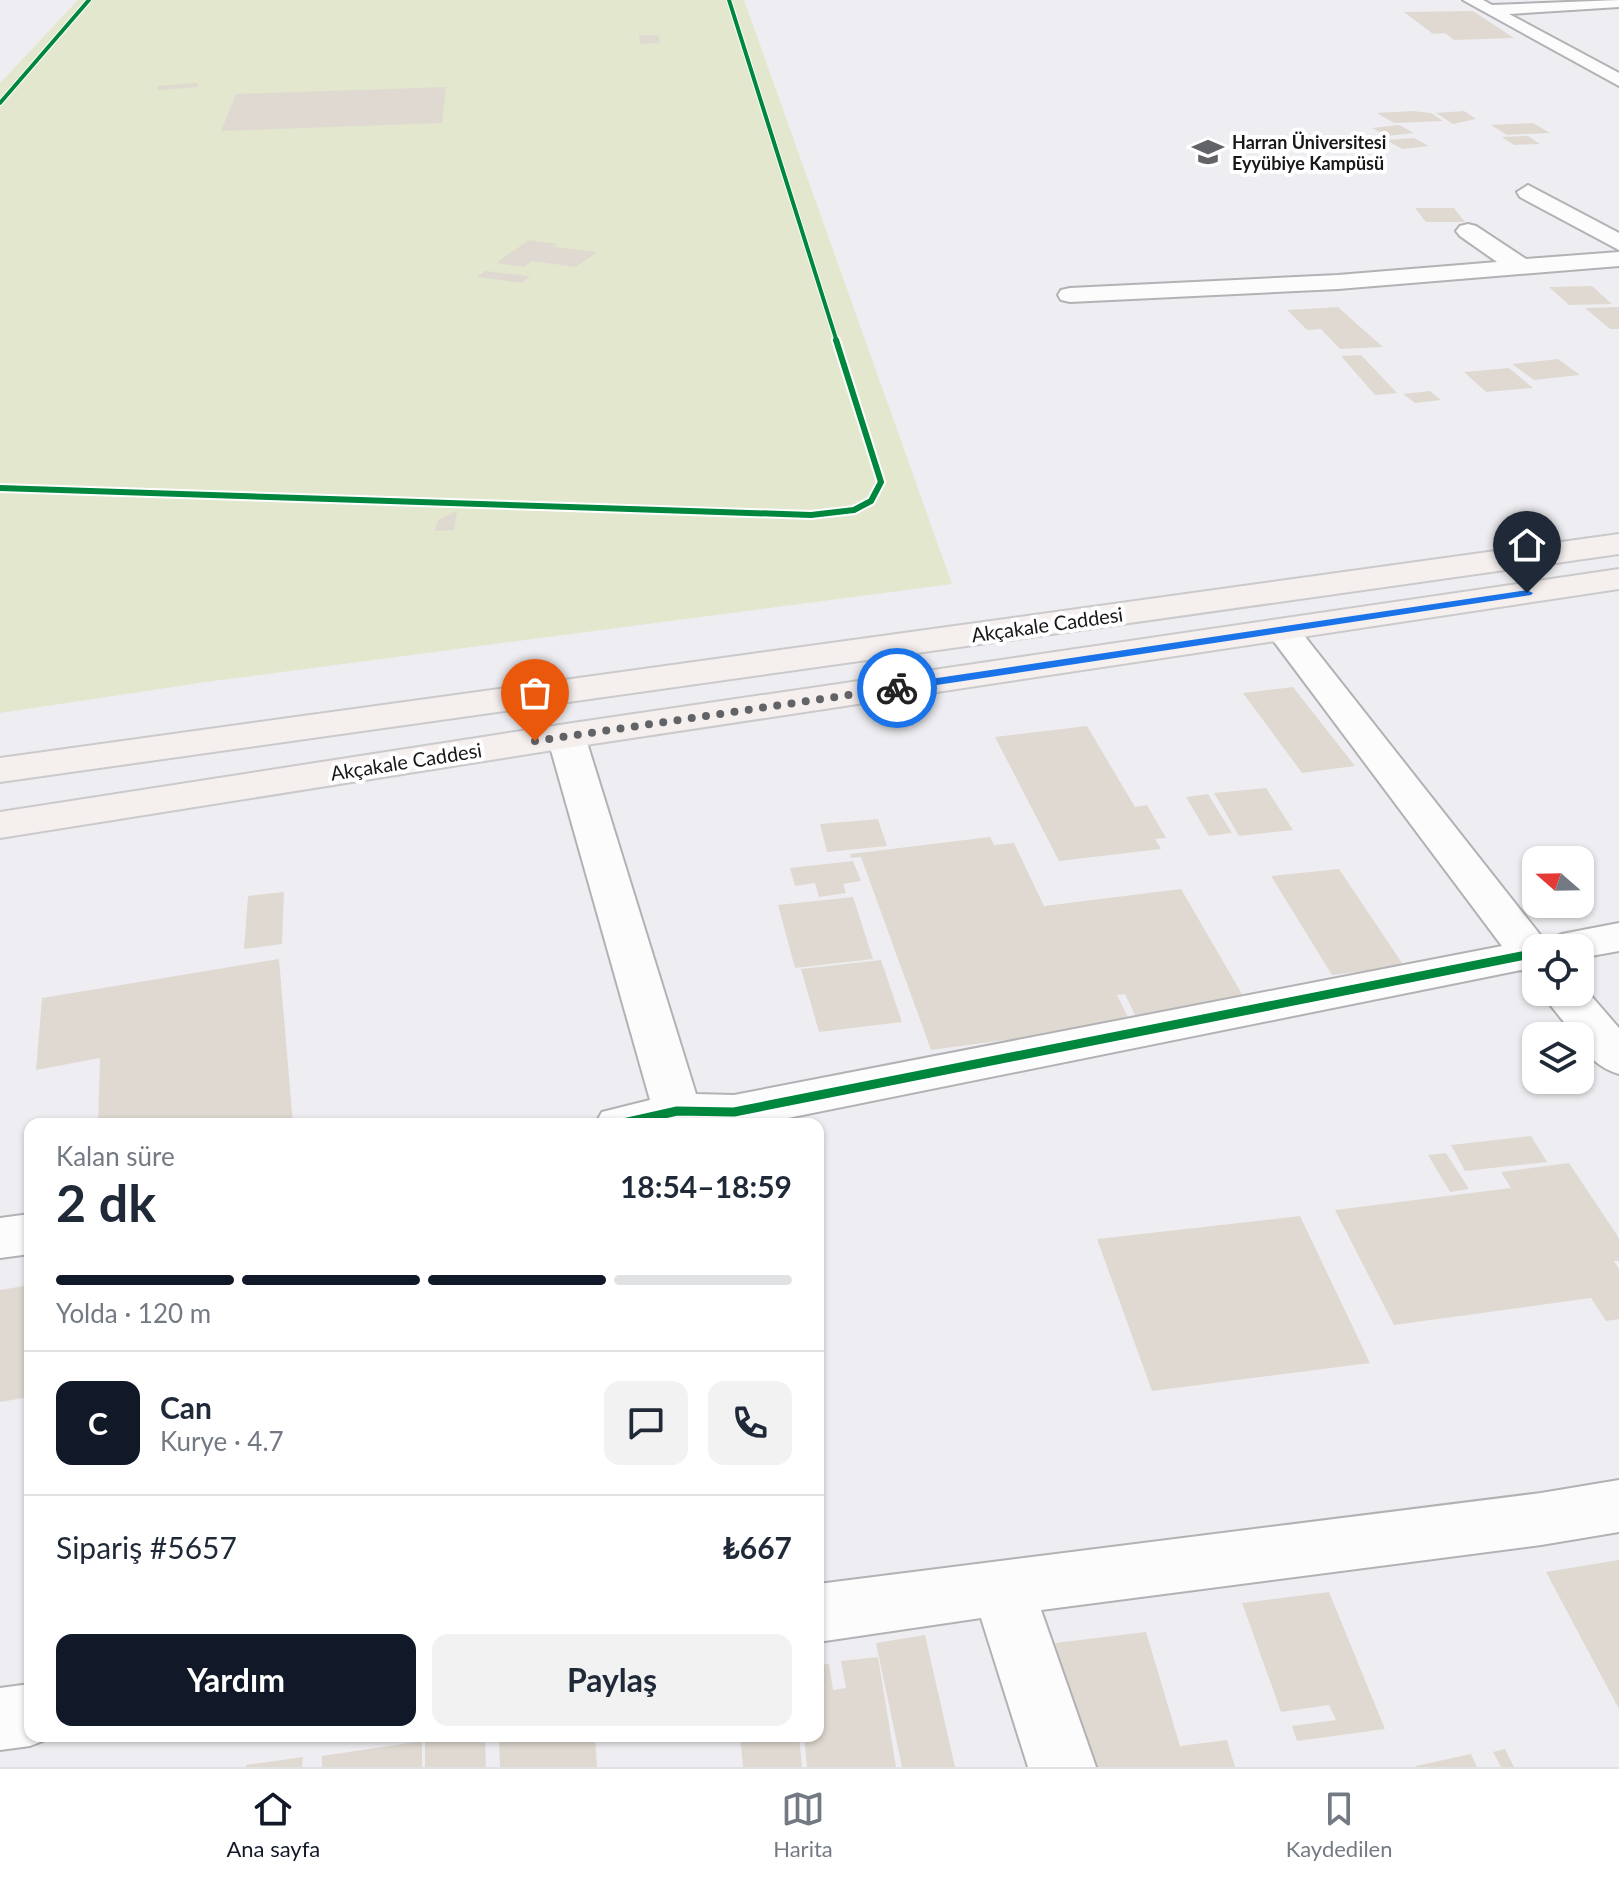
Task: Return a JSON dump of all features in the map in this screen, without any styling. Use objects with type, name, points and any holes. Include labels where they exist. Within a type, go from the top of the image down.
[{"type":"main road","name":"Akçakale Caddesi","points":[[0,770],[1619,544]]},
{"type":"main road","name":"Akçakale Caddesi","points":[[0,825],[566,736],[1619,579]]},
{"type":"street","points":[[1471,0],[1619,80]]},
{"type":"street","points":[[1490,10],[1530,3],[1619,2]]},
{"type":"street","points":[[1530,3],[1564,21]]},
{"type":"street","points":[[1528,192],[1619,243]]},
{"type":"street","points":[[1468,231],[1521,267]]},
{"type":"street","points":[[1070,295],[1338,282],[1619,259]]},
{"type":"street","points":[[1283,631],[1525,934]]},
{"type":"street","points":[[566,736],[677,1111]]},
{"type":"street","points":[[1594,942],[1619,937]]},
{"type":"street","points":[[646,1118],[677,1111],[734,1112],[1522,958]]},
{"type":"street","points":[[1575,1006],[1619,1058]]},
{"type":"street","points":[[0,1238],[24,1235]]},
{"type":"street","points":[[824,1612],[1541,1519],[1619,1506]]},
{"type":"street","points":[[1002,1587],[1062,1767]]},
{"type":"street","points":[[0,1719],[24,1716]]},
{"type":"green space","points":[[78,0],[744,0],[952,584],[206,682],[0,713],[0,83]]},
{"type":"building","points":[[1473,11],[1514,38],[1454,40],[1445,33],[1433,34],[1404,12]]},
{"type":"building","points":[[639,35],[658,35],[660,43],[640,44]]},
{"type":"building","points":[[198,83],[198,87],[158,90],[157,86]]},
{"type":"building","points":[[446,87],[442,123],[221,131],[236,94]]},
{"type":"building","points":[[1464,111],[1476,119],[1453,124],[1436,113]]},
{"type":"building","points":[[1377,113],[1431,113],[1443,121],[1394,123]]},
{"type":"building","points":[[1533,123],[1550,133],[1507,135],[1491,125]]},
{"type":"building","points":[[1399,125],[1414,133],[1387,136],[1372,128]]},
{"type":"building","points":[[1528,136],[1540,144],[1514,145],[1502,137]]},
{"type":"building","points":[[1414,138],[1429,146],[1402,149],[1386,140]]},
{"type":"building","points":[[1415,208],[1454,208],[1465,222],[1426,222]]},
{"type":"building","points":[[529,240],[557,244],[553,247],[597,252],[576,267],[532,261],[524,267],[496,263]]},
{"type":"building","points":[[485,271],[530,276],[522,283],[477,277]]},
{"type":"building","points":[[1592,286],[1612,304],[1569,305],[1549,287]]},
{"type":"building","points":[[1338,307],[1383,347],[1340,349],[1321,329],[1307,330],[1287,310]]},
{"type":"building","points":[[1619,307],[1619,329],[1610,329],[1585,308]]},
{"type":"building","points":[[1361,355],[1397,393],[1375,395],[1341,356]]},
{"type":"building","points":[[1558,359],[1580,375],[1534,380],[1512,364]]},
{"type":"building","points":[[1509,368],[1533,388],[1486,392],[1464,372]]},
{"type":"building","points":[[1430,391],[1441,400],[1415,403],[1403,394]]},
{"type":"building","points":[[457,511],[454,530],[435,531],[438,520]]},
{"type":"building","points":[[1293,687],[1355,766],[1302,773],[1243,693]]},
{"type":"building","points":[[1087,726],[1135,807],[1147,805],[1166,838],[1155,839],[1161,849],[1059,861],[995,737]]},
{"type":"building","points":[[1266,788],[1293,830],[1239,836],[1214,793]]},
{"type":"building","points":[[1208,794],[1232,833],[1209,836],[1186,797]]},
{"type":"building","points":[[878,819],[887,846],[827,852],[820,824]]},
{"type":"building","points":[[990,837],[994,845],[1014,843],[1044,906],[1181,889],[1246,1001],[1135,1015],[1125,994],[1117,995],[1131,1023],[931,1050],[861,857],[851,858],[850,854]]},
{"type":"building","points":[[853,861],[861,881],[843,884],[846,893],[819,897],[815,883],[795,886],[790,868]]},
{"type":"building","points":[[1339,869],[1404,966],[1332,975],[1271,876]]},
{"type":"building","points":[[284,892],[282,944],[244,949],[248,896]]},
{"type":"building","points":[[853,897],[873,959],[795,968],[778,905]]},
{"type":"building","points":[[279,959],[292,1118],[98,1118],[100,1058],[36,1070],[42,998]]},
{"type":"building","points":[[881,960],[902,1022],[819,1032],[801,969]]},
{"type":"building","points":[[1531,1136],[1547,1162],[1465,1171],[1451,1145]]},
{"type":"building","points":[[1446,1153],[1469,1189],[1450,1192],[1428,1155]]},
{"type":"building","points":[[1569,1163],[1619,1238],[1619,1261],[1614,1261],[1619,1269],[1619,1319],[1606,1321],[1591,1298],[1394,1325],[1335,1210],[1511,1188],[1501,1172]]},
{"type":"building","points":[[1300,1216],[1370,1363],[1152,1391],[1097,1239]]},
{"type":"building","points":[[24,1286],[24,1398],[0,1402],[0,1290]]},
{"type":"building","points":[[1619,1560],[1619,1709],[1546,1572]]},
{"type":"building","points":[[1329,1592],[1385,1729],[1297,1741],[1292,1726],[1336,1720],[1329,1705],[1281,1712],[1242,1603]]},
{"type":"building","points":[[1146,1632],[1180,1746],[1227,1740],[1235,1767],[1087,1767],[1055,1643]]},
{"type":"building","points":[[925,1635],[955,1767],[902,1767],[876,1643]]},
{"type":"building","points":[[878,1657],[896,1767],[807,1767],[805,1742],[824,1742],[824,1664],[829,1664],[833,1690],[846,1688],[841,1661]]},
{"type":"building","points":[[422,1742],[422,1767],[322,1767],[322,1756]]},
{"type":"building","points":[[425,1742],[485,1742],[486,1767],[425,1767]]},
{"type":"building","points":[[499,1742],[595,1742],[597,1767],[500,1767]]},
{"type":"building","points":[[741,1742],[800,1742],[802,1767],[743,1767]]},
{"type":"building","points":[[1505,1749],[1514,1767],[1501,1767],[1493,1752]]},
{"type":"building","points":[[1471,1754],[1477,1767],[1416,1767],[1416,1766]]},
{"type":"building","points":[[303,1757],[302,1767],[246,1767],[246,1765]]},
{"type":"cycle path","points":[[0,103],[89,0]]},
{"type":"cycle path","points":[[0,488],[811,515],[844,512],[864,506],[877,493],[881,482],[729,0]]},
{"type":"cycle path","points":[[646,1118],[677,1111],[734,1112],[1522,956]]},
{"type":"way so far","points":[[535,741],[897,688]]},
{"type":"place","name":"Harran Üniversitesi Eyyübiye Kampüsü","points":[[1208,152]]},
{"type":"route","points":[[897,688],[1527,593]]}]
